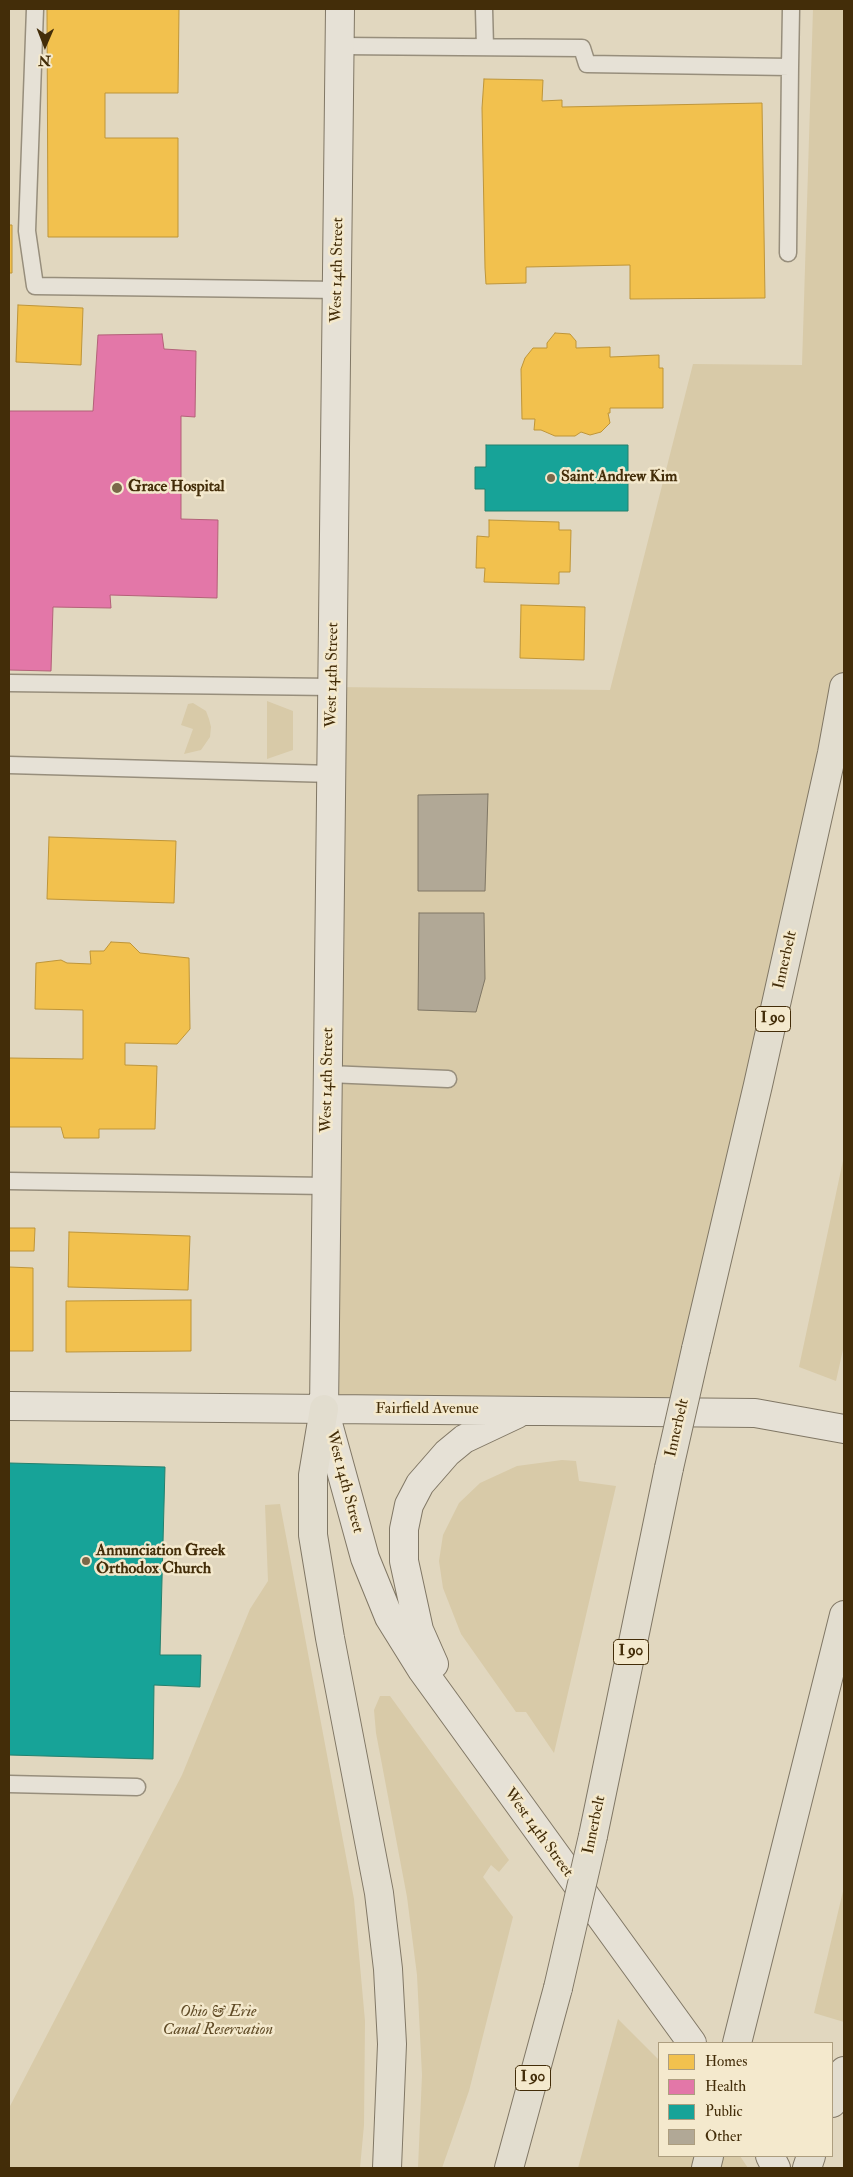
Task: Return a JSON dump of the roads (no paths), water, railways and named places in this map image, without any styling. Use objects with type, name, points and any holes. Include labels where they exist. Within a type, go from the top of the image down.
[{"type":"highway","name":"Innerbelt","points":[[509,2168],[558,1988],[593,1836],[669,1468],[758,1086],[832,753],[844,687]]},
{"type":"highway","points":[[324,1409],[313,1475],[313,1535],[330,1638],[380,1903],[388,1969],[392,2044],[387,2168]]},
{"type":"highway","points":[[737,2042],[844,1615]]},
{"type":"highway","points":[[833,2101],[844,2071]]},
{"type":"street","name":"West 14th Street","points":[[340,9],[324,1409],[365,1558],[389,1617],[422,1670],[493,1770],[691,2042]]},
{"type":"street","name":"Fairfield Avenue","points":[[9,1406],[755,1413],[844,1429]]},
{"type":"street","points":[[493,1770],[466,1714],[430,1658],[419,1630],[404,1561],[404,1529],[409,1506],[420,1484],[448,1453],[464,1439],[523,1411]]},
{"type":"lane","points":[[35,9],[27,231],[35,286],[338,290]]},
{"type":"lane","points":[[484,9],[485,47]]},
{"type":"lane","points":[[788,253],[791,9]]},
{"type":"lane","points":[[340,46],[582,48],[587,64],[790,67]]},
{"type":"lane","points":[[9,683],[332,687]]},
{"type":"lane","points":[[9,765],[332,774]]},
{"type":"lane","points":[[328,1074],[448,1079]]},
{"type":"lane","points":[[9,1181],[326,1186]]},
{"type":"lane","points":[[9,1784],[137,1787]]},
{"type":"place","name":"Saint Andrew Kim","points":[[551,478]]},
{"type":"place","name":"Grace Hospital","points":[[117,488]]},
{"type":"place","name":"Annunciation Greek Orthodox Church","points":[[86,1561]]},
{"type":"park label","name":"Ohio & Erie Canal Reservation","points":[[218,2022]]}]
